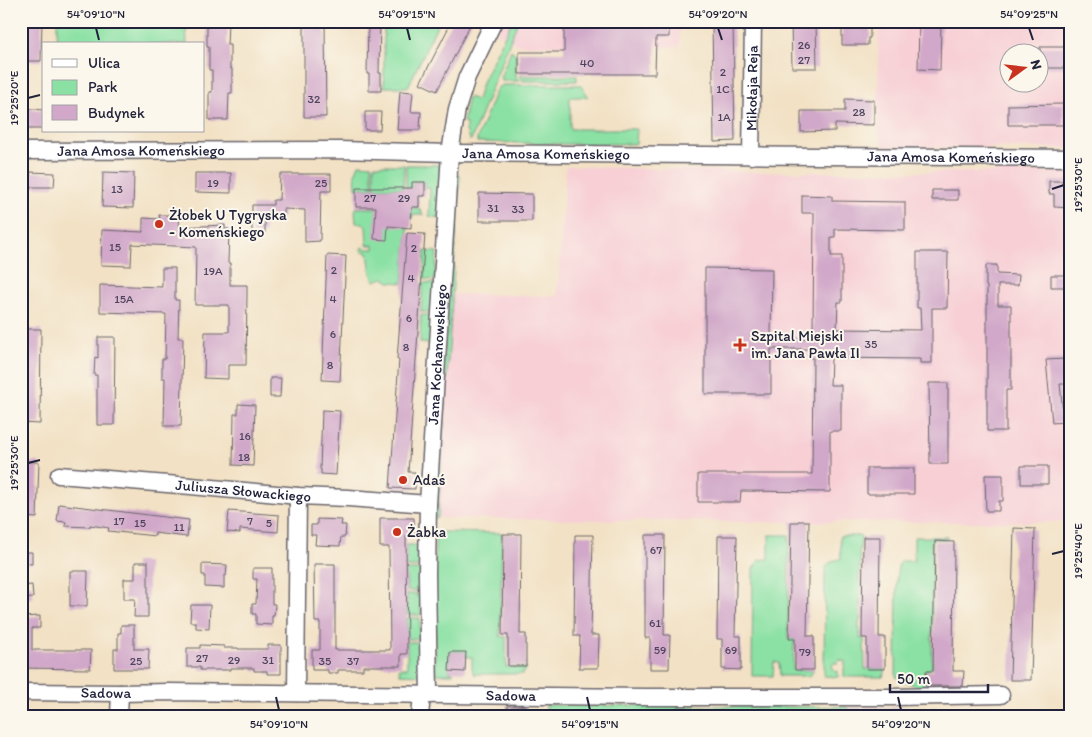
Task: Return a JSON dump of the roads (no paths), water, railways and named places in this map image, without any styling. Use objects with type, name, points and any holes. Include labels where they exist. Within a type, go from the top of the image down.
[{"type":"street","name":"Jana Kochanowskiego","points":[[420,716],[425,695],[428,504],[450,154],[457,109],[467,77],[494,21]]},
{"type":"street","name":"Mikołaja Reja","points":[[751,156],[752,21]]},
{"type":"street","name":"Jana Amosa Komeńskiego","points":[[21,151],[339,150],[450,154],[1071,158]]},
{"type":"street","name":"Juliusza Słowackiego","points":[[59,475],[298,496],[428,504]]},
{"type":"street","points":[[296,693],[298,496]]},
{"type":"street","name":"Sadowa","points":[[21,692],[1001,696]]},
{"type":"street","points":[[119,716],[120,693]]},
{"type":"place","name":"Żłobek U Tygryska - Komeńskiego","points":[[159,224]]},
{"type":"place","name":"Szpital Miejski im. Jana Pawła II","points":[[740,345]]},
{"type":"place","name":"Adaś","points":[[403,480]]},
{"type":"place","name":"Żabka","points":[[397,532]]}]
